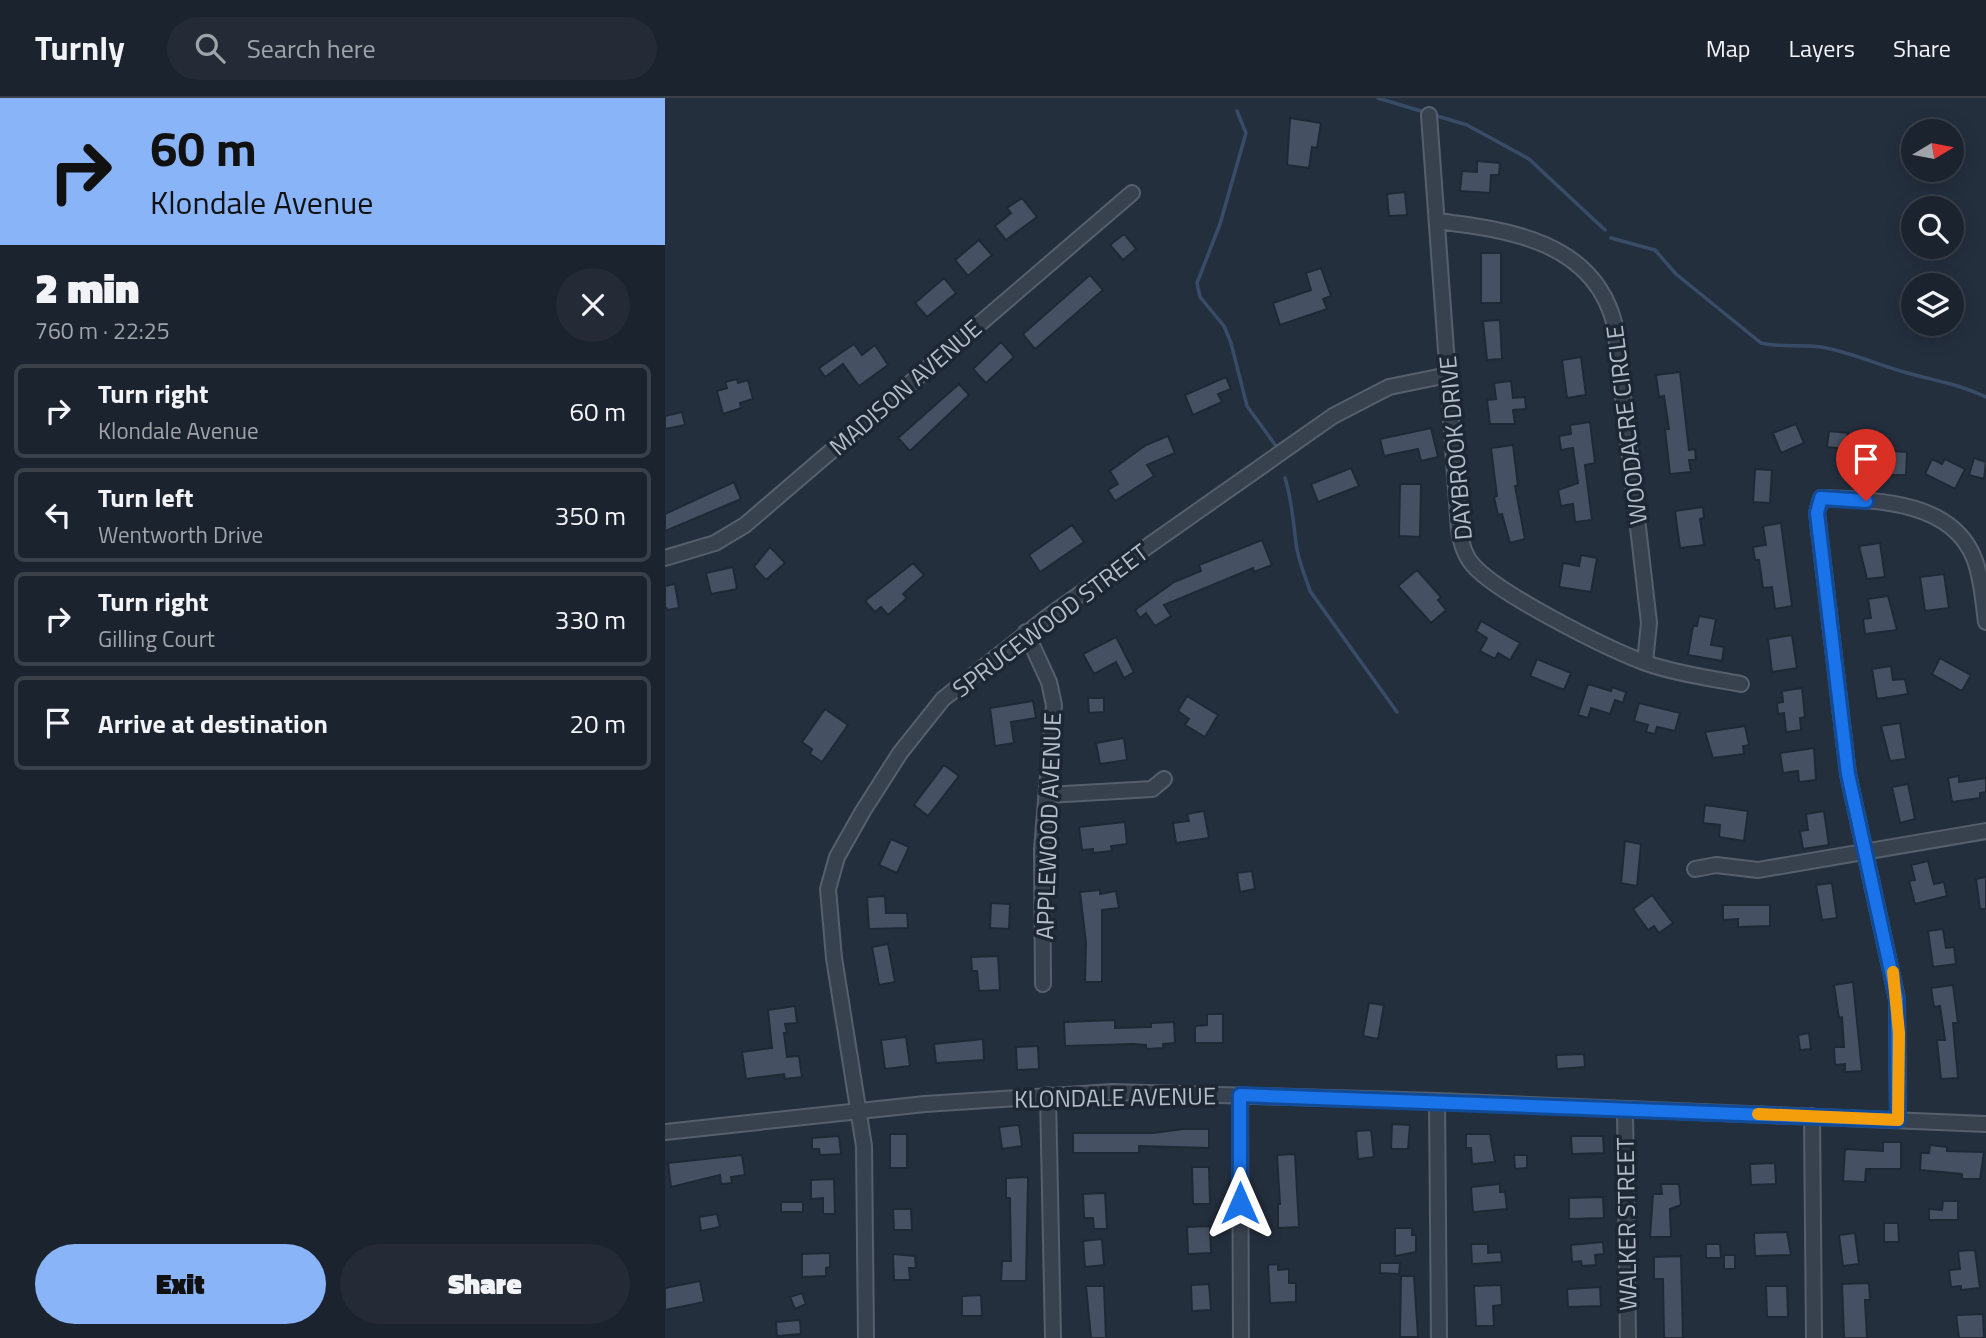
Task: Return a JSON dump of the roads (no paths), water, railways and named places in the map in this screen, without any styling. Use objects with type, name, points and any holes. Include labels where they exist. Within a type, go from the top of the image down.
[{"type":"street","name":"DAYBROOK DRIVE","points":[[1429,115],[1462,547],[1471,563],[1515,595],[1580,633],[1645,662],[1741,684]]},
{"type":"street","name":"MADISON AVENUE","points":[[665,558],[715,543],[745,525],[1132,193]]},
{"type":"street","name":"WOODACRE CIRCLE","points":[[1437,221],[1481,228],[1554,248],[1580,264],[1603,291],[1615,326],[1645,582],[1649,623],[1645,662]]},
{"type":"street","name":"SPRUCEWOOD STREET","points":[[866,1338],[865,1146],[830,924],[828,889],[831,873],[863,811],[928,716],[963,681],[1027,632],[1333,416],[1389,387],[1448,375]]},
{"type":"street","points":[[1898,1120],[1897,999],[1848,774],[1817,513],[1821,498],[1911,507],[1931,514],[1957,531],[1975,559],[1986,622]]},
{"type":"street","name":"APPLEWOOD AVENUE","points":[[1027,632],[1049,682],[1054,705],[1041,891],[1044,984]]},
{"type":"street","points":[[1048,795],[1152,789],[1164,779]]},
{"type":"street","points":[[1695,869],[1716,864],[1758,870],[1986,831]]},
{"type":"street","name":"KLONDALE AVENUE","points":[[665,1132],[861,1111],[1048,1095],[1112,1093],[1437,1101],[1986,1124]]},
{"type":"street","points":[[1048,1095],[1052,1338]]},
{"type":"street","points":[[1240,1095],[1241,1338]]},
{"type":"street","points":[[1437,1101],[1439,1338]]},
{"type":"street","name":"WALKER STREET","points":[[1625,1109],[1627,1338]]},
{"type":"street","points":[[1812,1116],[1814,1338]]},
{"type":"waterway","points":[[1378,98],[1467,125],[1529,159],[1605,230]]},
{"type":"waterway","points":[[1237,111],[1246,133],[1220,224],[1197,283],[1200,297],[1224,326],[1231,343],[1247,406],[1276,446]]},
{"type":"waterway","points":[[1611,238],[1655,250],[1676,274],[1761,343],[1832,349],[1956,385],[1986,397]]},
{"type":"waterway","points":[[1285,478],[1298,556],[1310,591],[1397,712]]}]
